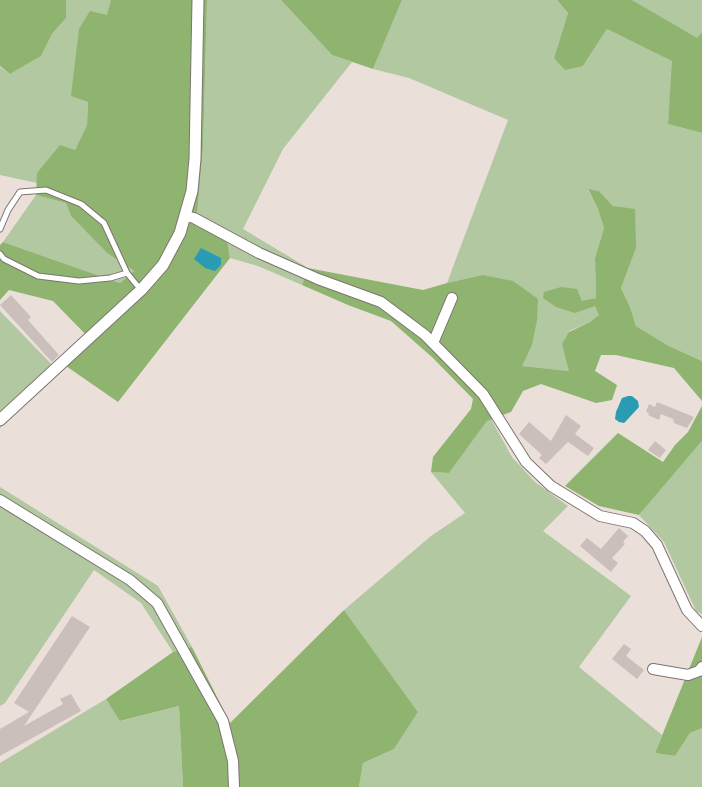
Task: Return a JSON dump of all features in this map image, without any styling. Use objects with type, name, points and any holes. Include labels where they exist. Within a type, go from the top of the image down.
[{"type":"street","points":[[0,420],[141,290],[163,265],[180,232],[192,190],[195,159],[198,0]]},
{"type":"street","points":[[186,216],[194,218],[259,253],[318,279],[381,302],[425,335],[483,394],[526,462],[551,486],[600,516],[632,523],[645,531],[657,545],[688,610],[702,626]]},
{"type":"street","points":[[433,343],[452,298]]},
{"type":"street","points":[[0,500],[130,580],[157,603],[223,721],[233,762],[234,787]]},
{"type":"street","points":[[653,669],[688,675],[699,671],[702,667]]},
{"type":"lane","points":[[0,229],[8,210],[20,192],[46,190],[81,204],[104,224],[127,273],[141,290]]},
{"type":"lane","points":[[0,254],[4,259],[38,276],[79,281],[110,278],[127,273]]},
{"type":"green space","points":[[0,0],[66,0],[66,18],[52,34],[41,56],[10,74],[0,66]]},
{"type":"green space","points":[[66,0],[111,0],[88,102],[87,125],[75,150],[37,173],[37,183],[0,175],[0,67],[10,74],[41,56],[52,34],[66,18]]},
{"type":"green space","points":[[111,0],[207,0],[203,148],[196,226],[227,240],[230,258],[118,402],[66,366],[93,342],[53,301],[9,290],[0,300],[0,245],[3,242],[120,283],[134,271],[107,253],[71,216],[66,203],[36,195],[37,173],[60,145],[75,150],[87,125],[88,102],[71,96],[79,29],[90,11],[107,15]]},
{"type":"green space","points":[[207,0],[281,0],[332,55],[352,62],[283,149],[243,229],[308,268],[302,285],[258,266],[230,258],[227,240],[196,226],[203,148]]},
{"type":"green space","points":[[281,0],[402,0],[373,69],[332,55]]},
{"type":"green space","points":[[402,0],[557,0],[568,13],[554,58],[583,66],[607,29],[673,61],[668,124],[702,133],[702,361],[669,346],[636,326],[621,288],[636,248],[613,206],[599,191],[588,190],[598,209],[604,228],[595,258],[596,298],[582,302],[544,292],[595,306],[600,315],[590,322],[569,331],[569,371],[521,366],[532,345],[482,275],[447,283],[508,120],[409,78],[373,69]]},
{"type":"green space","points":[[557,0],[632,0],[697,38],[702,32],[702,133],[668,124],[672,61],[607,29],[583,66],[565,70],[554,58],[568,13]]},
{"type":"green space","points":[[632,0],[702,0],[702,32],[697,39]]},
{"type":"green space","points":[[588,189],[599,191],[613,206],[635,209],[636,248],[621,288],[636,326],[669,346],[702,361],[702,401],[674,368],[616,355],[601,355],[595,371],[617,385],[612,400],[596,403],[541,384],[523,391],[511,412],[487,421],[449,473],[431,472],[433,457],[471,409],[473,399],[433,358],[391,321],[302,285],[308,268],[423,290],[482,275],[513,281],[538,299],[537,320],[532,345],[522,366],[569,371],[562,344],[569,332],[590,322],[599,315],[595,306],[575,313],[556,307],[543,298],[544,292],[561,287],[577,289],[582,301],[596,298],[595,258],[604,228],[598,209]]},
{"type":"green space","points":[[36,195],[66,203],[71,216],[107,253],[134,271],[120,283],[3,242]]},
{"type":"green space","points":[[0,311],[58,371],[0,428]]},
{"type":"green space","points":[[702,406],[702,441],[639,515],[599,506],[565,486],[618,433],[663,462],[675,445],[688,432]]},
{"type":"green space","points":[[491,419],[512,457],[535,482],[568,506],[543,531],[631,596],[579,667],[662,735],[655,753],[675,756],[690,733],[702,728],[702,787],[359,787],[363,763],[394,749],[418,712],[344,610],[431,536],[465,513],[431,472],[449,473],[487,421]]},
{"type":"green space","points":[[702,441],[702,614],[696,611],[664,542],[639,515]]},
{"type":"green space","points":[[0,487],[158,586],[192,647],[173,652],[141,603],[94,570],[5,703],[0,706]]},
{"type":"green space","points":[[344,610],[418,712],[394,749],[363,763],[359,787],[183,787],[179,706],[120,721],[106,699],[173,652],[192,647],[230,723]]},
{"type":"green space","points":[[702,637],[702,728],[690,733],[675,756],[655,753]]},
{"type":"green space","points":[[106,699],[121,721],[179,706],[183,787],[0,787],[0,763]]},
{"type":"water","points":[[201,248],[221,258],[221,265],[215,271],[205,268],[194,259]]},
{"type":"water","points":[[632,396],[638,401],[639,407],[624,423],[619,422],[615,419],[616,412],[622,398]]},
{"type":"building","points":[[11,295],[31,317],[28,320],[59,355],[52,362],[0,305]]},
{"type":"building","points":[[657,402],[694,417],[687,428],[674,423],[673,419],[661,414],[659,420],[648,415],[649,413],[646,412],[649,404],[655,407]]},
{"type":"building","points":[[566,415],[581,426],[575,434],[594,448],[588,456],[568,442],[546,464],[539,458],[542,455],[519,434],[529,422],[551,441]]},
{"type":"building","points":[[655,441],[666,450],[660,458],[648,450]]},
{"type":"building","points":[[619,528],[628,536],[623,542],[625,544],[612,558],[618,563],[611,572],[580,546],[587,538],[601,549]]},
{"type":"building","points":[[72,616],[90,627],[24,726],[63,704],[60,699],[71,694],[81,711],[0,756],[0,729],[29,712],[14,703]]},
{"type":"building","points":[[624,644],[631,649],[626,656],[644,670],[637,679],[612,659]]}]
